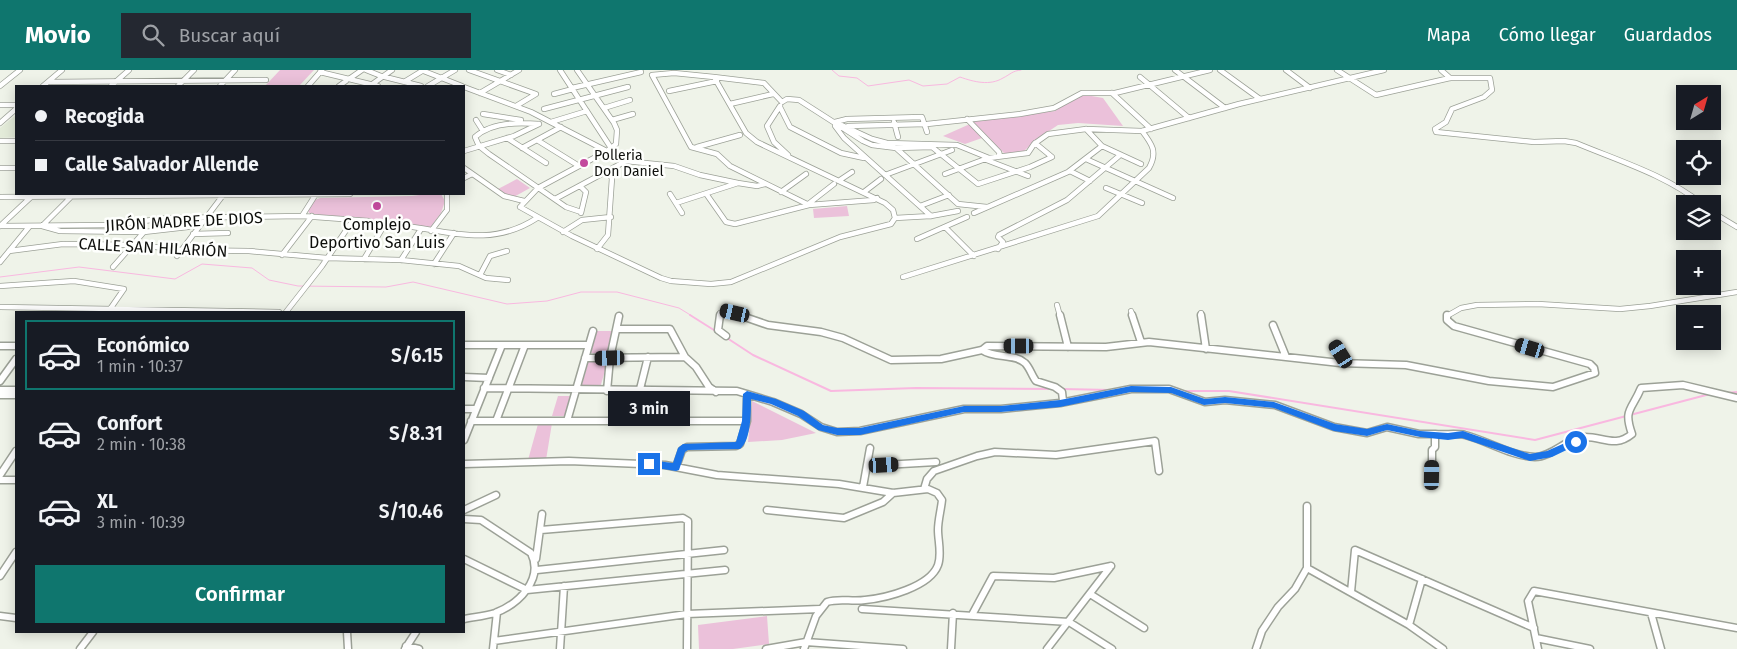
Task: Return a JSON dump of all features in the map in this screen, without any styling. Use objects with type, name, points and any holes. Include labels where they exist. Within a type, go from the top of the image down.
[{"type":"street","points":[[0,86],[20,70]]},
{"type":"street","points":[[44,85],[62,70]]},
{"type":"street","points":[[113,85],[129,70]]},
{"type":"street","points":[[179,85],[194,70]]},
{"type":"street","points":[[221,85],[235,70]]},
{"type":"street","points":[[309,85],[324,73],[336,70]]},
{"type":"street","points":[[340,85],[364,70],[417,85]]},
{"type":"street","points":[[324,73],[369,85],[392,70]]},
{"type":"street","points":[[404,82],[422,70],[458,85]]},
{"type":"street","points":[[430,85],[455,70]]},
{"type":"street","points":[[469,70],[536,94],[516,106]]},
{"type":"street","points":[[497,70],[511,75]]},
{"type":"street","points":[[480,93],[518,70]]},
{"type":"street","points":[[560,70],[573,88],[609,150]]},
{"type":"street","points":[[567,80],[579,70],[612,120],[617,130],[616,144],[609,150],[538,188],[520,207],[537,218],[597,249],[671,281],[722,284],[748,276],[840,237],[891,224],[895,218],[893,210],[877,198],[757,142],[746,134],[716,79]]},
{"type":"street","points":[[1175,70],[1225,108]]},
{"type":"street","points":[[848,126],[925,124],[1054,108],[1076,94],[1112,93],[1210,70]]},
{"type":"street","points":[[1220,70],[1260,99]]},
{"type":"street","points":[[1286,70],[1310,88]]},
{"type":"street","points":[[1337,70],[1370,93],[1380,96],[1450,78],[1490,78],[1492,90],[1484,97],[1452,109],[1446,122],[1437,128],[1436,132],[1534,142],[1570,142],[1595,150],[1653,175],[1689,195]]},
{"type":"street","points":[[945,174],[986,159],[1028,153],[1035,143],[1048,134],[1086,129],[1142,131],[1260,99],[1384,70]]},
{"type":"street","points":[[1441,70],[1450,78]]},
{"type":"street","points":[[554,94],[587,84],[641,72]]},
{"type":"street","points":[[782,102],[764,83],[716,79],[686,73],[657,73],[652,75],[693,148],[717,154],[730,166],[808,205]]},
{"type":"street","points":[[1140,77],[1189,118]]},
{"type":"street","points":[[0,79],[8,80]]},
{"type":"street","points":[[669,91],[716,79]]},
{"type":"street","points":[[49,82],[266,80]]},
{"type":"street","points":[[544,109],[628,87]]},
{"type":"street","points":[[465,88],[516,106],[549,121],[609,150],[626,161],[674,166],[700,175],[738,183],[757,186],[765,184]]},
{"type":"street","points":[[1112,93],[1151,128]]},
{"type":"street","points":[[730,104],[773,94]]},
{"type":"street","points":[[787,156],[788,154],[774,142],[767,126],[782,102],[787,99],[799,100],[872,144],[896,148],[932,147],[978,184],[1030,167],[1052,157],[1035,143]]},
{"type":"street","points":[[604,108],[630,100]]},
{"type":"street","points":[[0,105],[15,107]]},
{"type":"street","points":[[780,107],[790,126],[795,130],[841,153],[866,158]]},
{"type":"street","points":[[0,123],[15,108]]},
{"type":"street","points":[[465,151],[507,138],[539,124],[587,111]]},
{"type":"street","points":[[483,114],[539,124]]},
{"type":"street","points":[[612,120],[633,114]]},
{"type":"street","points":[[894,117],[898,137]]},
{"type":"street","points":[[836,122],[841,120],[922,117],[926,132]]},
{"type":"street","points":[[967,119],[999,152],[1000,156]]},
{"type":"street","points":[[476,120],[484,131]]},
{"type":"street","points":[[525,122],[484,131],[475,135],[479,146],[566,207],[581,212]]},
{"type":"street","points":[[836,122],[848,126],[875,141],[960,145],[986,159],[1028,176]]},
{"type":"street","points":[[836,122],[835,126],[844,138],[883,177],[931,216]]},
{"type":"street","points":[[522,148],[561,127]]},
{"type":"street","points":[[1086,129],[1102,146],[1119,156],[1141,164]]},
{"type":"street","points":[[903,277],[998,249],[1098,216],[1150,168],[1155,159],[1155,147],[1142,131]]},
{"type":"street","points":[[693,148],[740,135]]},
{"type":"street","points":[[507,138],[546,163]]},
{"type":"street","points":[[537,140],[579,166]]},
{"type":"street","points":[[0,141],[15,141]]},
{"type":"street","points":[[974,213],[1070,171],[1102,146]]},
{"type":"street","points":[[896,148],[949,196],[962,205],[987,207]]},
{"type":"street","points":[[864,192],[883,177],[952,150]]},
{"type":"street","points":[[998,249],[1003,242],[998,237],[999,235],[1061,204],[1119,156]]},
{"type":"street","points":[[1086,159],[1173,198]]},
{"type":"street","points":[[556,199],[626,161]]},
{"type":"street","points":[[0,168],[15,168]]},
{"type":"street","points":[[465,169],[504,196],[524,201]]},
{"type":"street","points":[[1070,171],[1090,181]]},
{"type":"street","points":[[597,249],[608,236],[611,217],[612,178],[606,172]]},
{"type":"street","points":[[840,180],[852,172]]},
{"type":"street","points":[[465,178],[472,174]]},
{"type":"street","points":[[781,192],[806,174]]},
{"type":"street","points":[[676,203],[707,195],[738,183]]},
{"type":"street","points":[[808,205],[834,184]]},
{"type":"street","points":[[580,186],[586,192],[581,212],[582,220]]},
{"type":"street","points":[[1106,188],[1142,203]]},
{"type":"street","points":[[670,194],[682,212]]},
{"type":"street","points":[[0,197],[73,195]]},
{"type":"street","points":[[73,195],[42,226],[60,231],[144,232],[188,227]]},
{"type":"street","points":[[177,256],[222,195]]},
{"type":"street","points":[[302,216],[315,195]]},
{"type":"street","points":[[431,231],[446,212],[448,195]]},
{"type":"street","points":[[707,195],[726,222],[735,224],[808,205],[874,200],[877,198]]},
{"type":"street","points":[[920,206],[949,196]]},
{"type":"street","points":[[0,226],[31,197]]},
{"type":"street","points":[[895,218],[931,216],[958,211]]},
{"type":"street","name":"JIRÓN MADRE DE DIOS","points":[[0,226],[111,225],[168,218],[302,216],[368,221]]},
{"type":"street","points":[[282,255],[312,216]]},
{"type":"street","points":[[563,232],[582,220],[611,217]]},
{"type":"street","points":[[1721,217],[1737,226]]},
{"type":"street","points":[[364,259],[385,224],[431,231],[481,235],[514,230],[525,226],[537,218]]},
{"type":"street","points":[[917,239],[967,218]]},
{"type":"street","points":[[287,311],[322,266],[353,220]]},
{"type":"street","points":[[0,262],[29,227]]},
{"type":"street","points":[[945,227],[974,256]]},
{"type":"street","points":[[400,260],[415,235],[421,229]]},
{"type":"street","points":[[113,267],[144,232]]},
{"type":"street","points":[[193,234],[228,233]]},
{"type":"street","points":[[434,264],[454,233]]},
{"type":"street","name":"CALLE SAN HILARIÓN","points":[[9,250],[64,244],[132,245],[181,250],[249,251],[327,258],[400,260],[460,266],[480,275],[498,280],[508,280]]},
{"type":"street","points":[[480,275],[485,269],[488,256],[507,251]]},
{"type":"street","points":[[0,286],[74,281],[124,289],[109,310]]},
{"type":"street","points":[[726,336],[718,330],[720,313],[725,310],[768,325],[821,332],[836,336],[890,360],[941,359],[982,350],[987,346],[1120,346],[1140,342],[1347,363],[1406,365],[1489,381],[1553,387],[1593,375],[1595,373],[1594,368],[1590,364],[1454,326],[1447,320],[1448,315],[1452,311],[1470,305],[1522,303],[1619,310],[1652,307],[1737,292]]},
{"type":"street","points":[[1057,306],[1068,347]]},
{"type":"street","points":[[0,307],[171,311]]},
{"type":"street","points":[[52,311],[55,307]]},
{"type":"street","points":[[1131,310],[1140,342]]},
{"type":"street","points":[[1201,313],[1206,349]]},
{"type":"street","points":[[607,391],[610,358],[619,316]]},
{"type":"street","points":[[1273,325],[1286,357]]},
{"type":"street","points":[[617,330],[670,329],[684,357],[696,367],[709,387],[716,392]]},
{"type":"street","points":[[567,421],[593,331]]},
{"type":"street","points":[[465,345],[588,345]]},
{"type":"street","points":[[465,437],[502,345]]},
{"type":"street","points":[[496,421],[525,345]]},
{"type":"street","points":[[0,346],[15,346]]},
{"type":"street","points":[[1336,346],[1347,363]]},
{"type":"street","points":[[982,350],[986,353],[1011,357],[1025,363],[1036,381],[1062,392],[1063,401],[1060,403]]},
{"type":"street","points":[[632,420],[648,357]]},
{"type":"street","points":[[585,358],[684,357]]},
{"type":"street","points":[[0,381],[15,360]]},
{"type":"street","points":[[465,377],[489,378]]},
{"type":"street","points":[[484,388],[607,391],[737,391],[773,402],[801,414],[821,427],[837,432],[860,432],[964,409],[1001,409],[1060,403],[1131,389],[1169,389],[1204,402],[1225,400],[1274,405],[1342,429],[1367,432],[1387,427],[1420,434],[1448,436],[1463,434],[1518,454],[1537,458],[1586,437],[1618,442],[1630,437],[1632,434],[1627,420],[1628,411],[1635,403],[1638,391],[1641,388],[1683,385],[1737,398]]},
{"type":"street","points":[[0,390],[15,390]]},
{"type":"street","points":[[676,467],[682,450],[686,447],[736,446],[740,444],[747,421],[747,394]]},
{"type":"street","points":[[0,395],[15,395]]},
{"type":"street","points":[[465,408],[476,408]]},
{"type":"street","points":[[471,421],[747,421]]},
{"type":"street","points":[[1432,475],[1432,450],[1435,447],[1435,434]]},
{"type":"street","points":[[924,489],[927,479],[934,471],[994,452],[1056,455],[1155,441],[1159,471]]},
{"type":"street","points":[[863,487],[870,448]]},
{"type":"street","points":[[0,476],[15,453]]},
{"type":"street","points":[[465,464],[569,461],[627,462],[676,467],[717,474],[839,484],[894,493],[928,489],[937,494],[942,500],[938,526],[938,563],[933,574],[925,581],[897,593],[860,601],[828,601],[820,609],[805,646]]},
{"type":"street","points":[[867,466],[936,462]]},
{"type":"street","points":[[0,480],[15,480]]},
{"type":"street","points":[[766,510],[844,518],[883,502],[894,493]]},
{"type":"street","points":[[465,510],[496,495]]},
{"type":"street","points":[[1256,649],[1262,631],[1278,607],[1295,589],[1307,568],[1307,506]]},
{"type":"street","points":[[465,619],[497,612],[506,608],[527,590],[536,570],[542,514]]},
{"type":"street","points":[[541,530],[683,518],[688,521],[687,649]]},
{"type":"street","points":[[465,519],[481,520],[531,553],[536,559]]},
{"type":"street","points":[[536,570],[724,550]]},
{"type":"street","points":[[1351,592],[1355,550],[1534,628]]},
{"type":"street","points":[[0,576],[15,554]]},
{"type":"street","points":[[465,559],[527,590],[725,570]]},
{"type":"street","points":[[972,614],[993,576],[1054,578],[1111,566],[1048,649]]},
{"type":"street","points":[[1307,568],[1409,626],[1443,649]]},
{"type":"street","points":[[1409,626],[1422,579]]},
{"type":"street","points":[[560,649],[564,586]]},
{"type":"street","points":[[1538,649],[1528,601],[1534,591],[1737,628]]},
{"type":"street","points":[[1090,594],[1144,628]]},
{"type":"street","points":[[497,612],[494,645],[561,632],[687,614],[820,609]]},
{"type":"street","points":[[862,609],[972,614],[1069,622],[1112,649]]},
{"type":"street","points":[[951,649],[953,613]]},
{"type":"street","points":[[1651,613],[1661,649]]},
{"type":"street","points":[[0,616],[15,618]]},
{"type":"street","points":[[80,649],[92,633]]},
{"type":"street","points":[[347,633],[348,649]]},
{"type":"street","points":[[405,648],[415,633]]},
{"type":"street","points":[[1536,638],[1590,649]]},
{"type":"street","points":[[766,649],[805,646],[903,649]]},
{"type":"street","points":[[405,648],[419,649]]},
{"type":"shaded area","points":[[280,70],[314,70],[300,85],[266,85]]},
{"type":"shaded area","points":[[1086,95],[1103,98],[1123,126],[1078,123],[1058,125],[1037,139],[1023,152],[1005,154],[971,121],[1055,111],[1074,97]]},
{"type":"shaded area","points":[[15,116],[15,137],[0,138],[0,128]]},
{"type":"shaded area","points":[[970,124],[982,138],[965,144],[943,136]]},
{"type":"shaded area","points":[[517,179],[530,188],[512,198],[498,189]]},
{"type":"shaded area","name":"Complejo Deportivo San Luis","points":[[442,195],[445,201],[441,213],[430,228],[397,223],[370,223],[372,219],[310,214],[308,211],[315,200],[320,198]]},
{"type":"shaded area","points":[[847,206],[849,216],[814,218],[813,209]]},
{"type":"shaded area","points":[[597,331],[614,331],[606,355],[591,353]]},
{"type":"shaded area","points":[[589,360],[608,360],[600,388],[581,388]]},
{"type":"shaded area","points":[[558,396],[574,396],[568,416],[552,416]]},
{"type":"shaded area","points":[[752,401],[816,433],[782,440],[748,442]]},
{"type":"shaded area","points":[[552,423],[546,460],[528,460],[538,424]]},
{"type":"shaded area","points":[[767,616],[769,644],[733,649],[699,649],[698,625]]},
{"type":"waterway","points":[[832,70],[839,76],[857,78],[868,86],[909,80],[923,86],[947,84],[960,77],[987,83],[1021,70]]},
{"type":"waterway","points":[[0,277],[79,267],[175,279],[202,264],[252,268],[269,280],[298,286],[386,287],[413,282],[507,304],[547,301],[581,292],[617,292],[679,308],[692,316]]},
{"type":"waterway","points":[[690,315],[717,332]]},
{"type":"waterway","points":[[727,338],[753,355],[831,391],[916,388],[1052,389]]},
{"type":"waterway","points":[[1062,389],[1112,390]]},
{"type":"waterway","points":[[1182,391],[1229,391],[1535,440],[1710,394]]},
{"type":"waterway","points":[[1727,393],[1737,392]]},
{"type":"place","name":"Polleria Don Daniel","points":[[584,163]]},
{"type":"place","name":"Complejo Deportivo San Luis","points":[[377,206]]},
{"type":"route","points":[[649,464],[676,467],[683,448],[693,446],[736,446],[740,444],[747,421],[747,394],[773,402],[801,414],[821,427],[837,432],[860,432],[964,409],[1001,409],[1060,403],[1131,389],[1171,390],[1204,402],[1225,400],[1274,405],[1334,427],[1367,432],[1387,427],[1420,434],[1448,436],[1463,434],[1518,454],[1537,458],[1576,442]]}]
